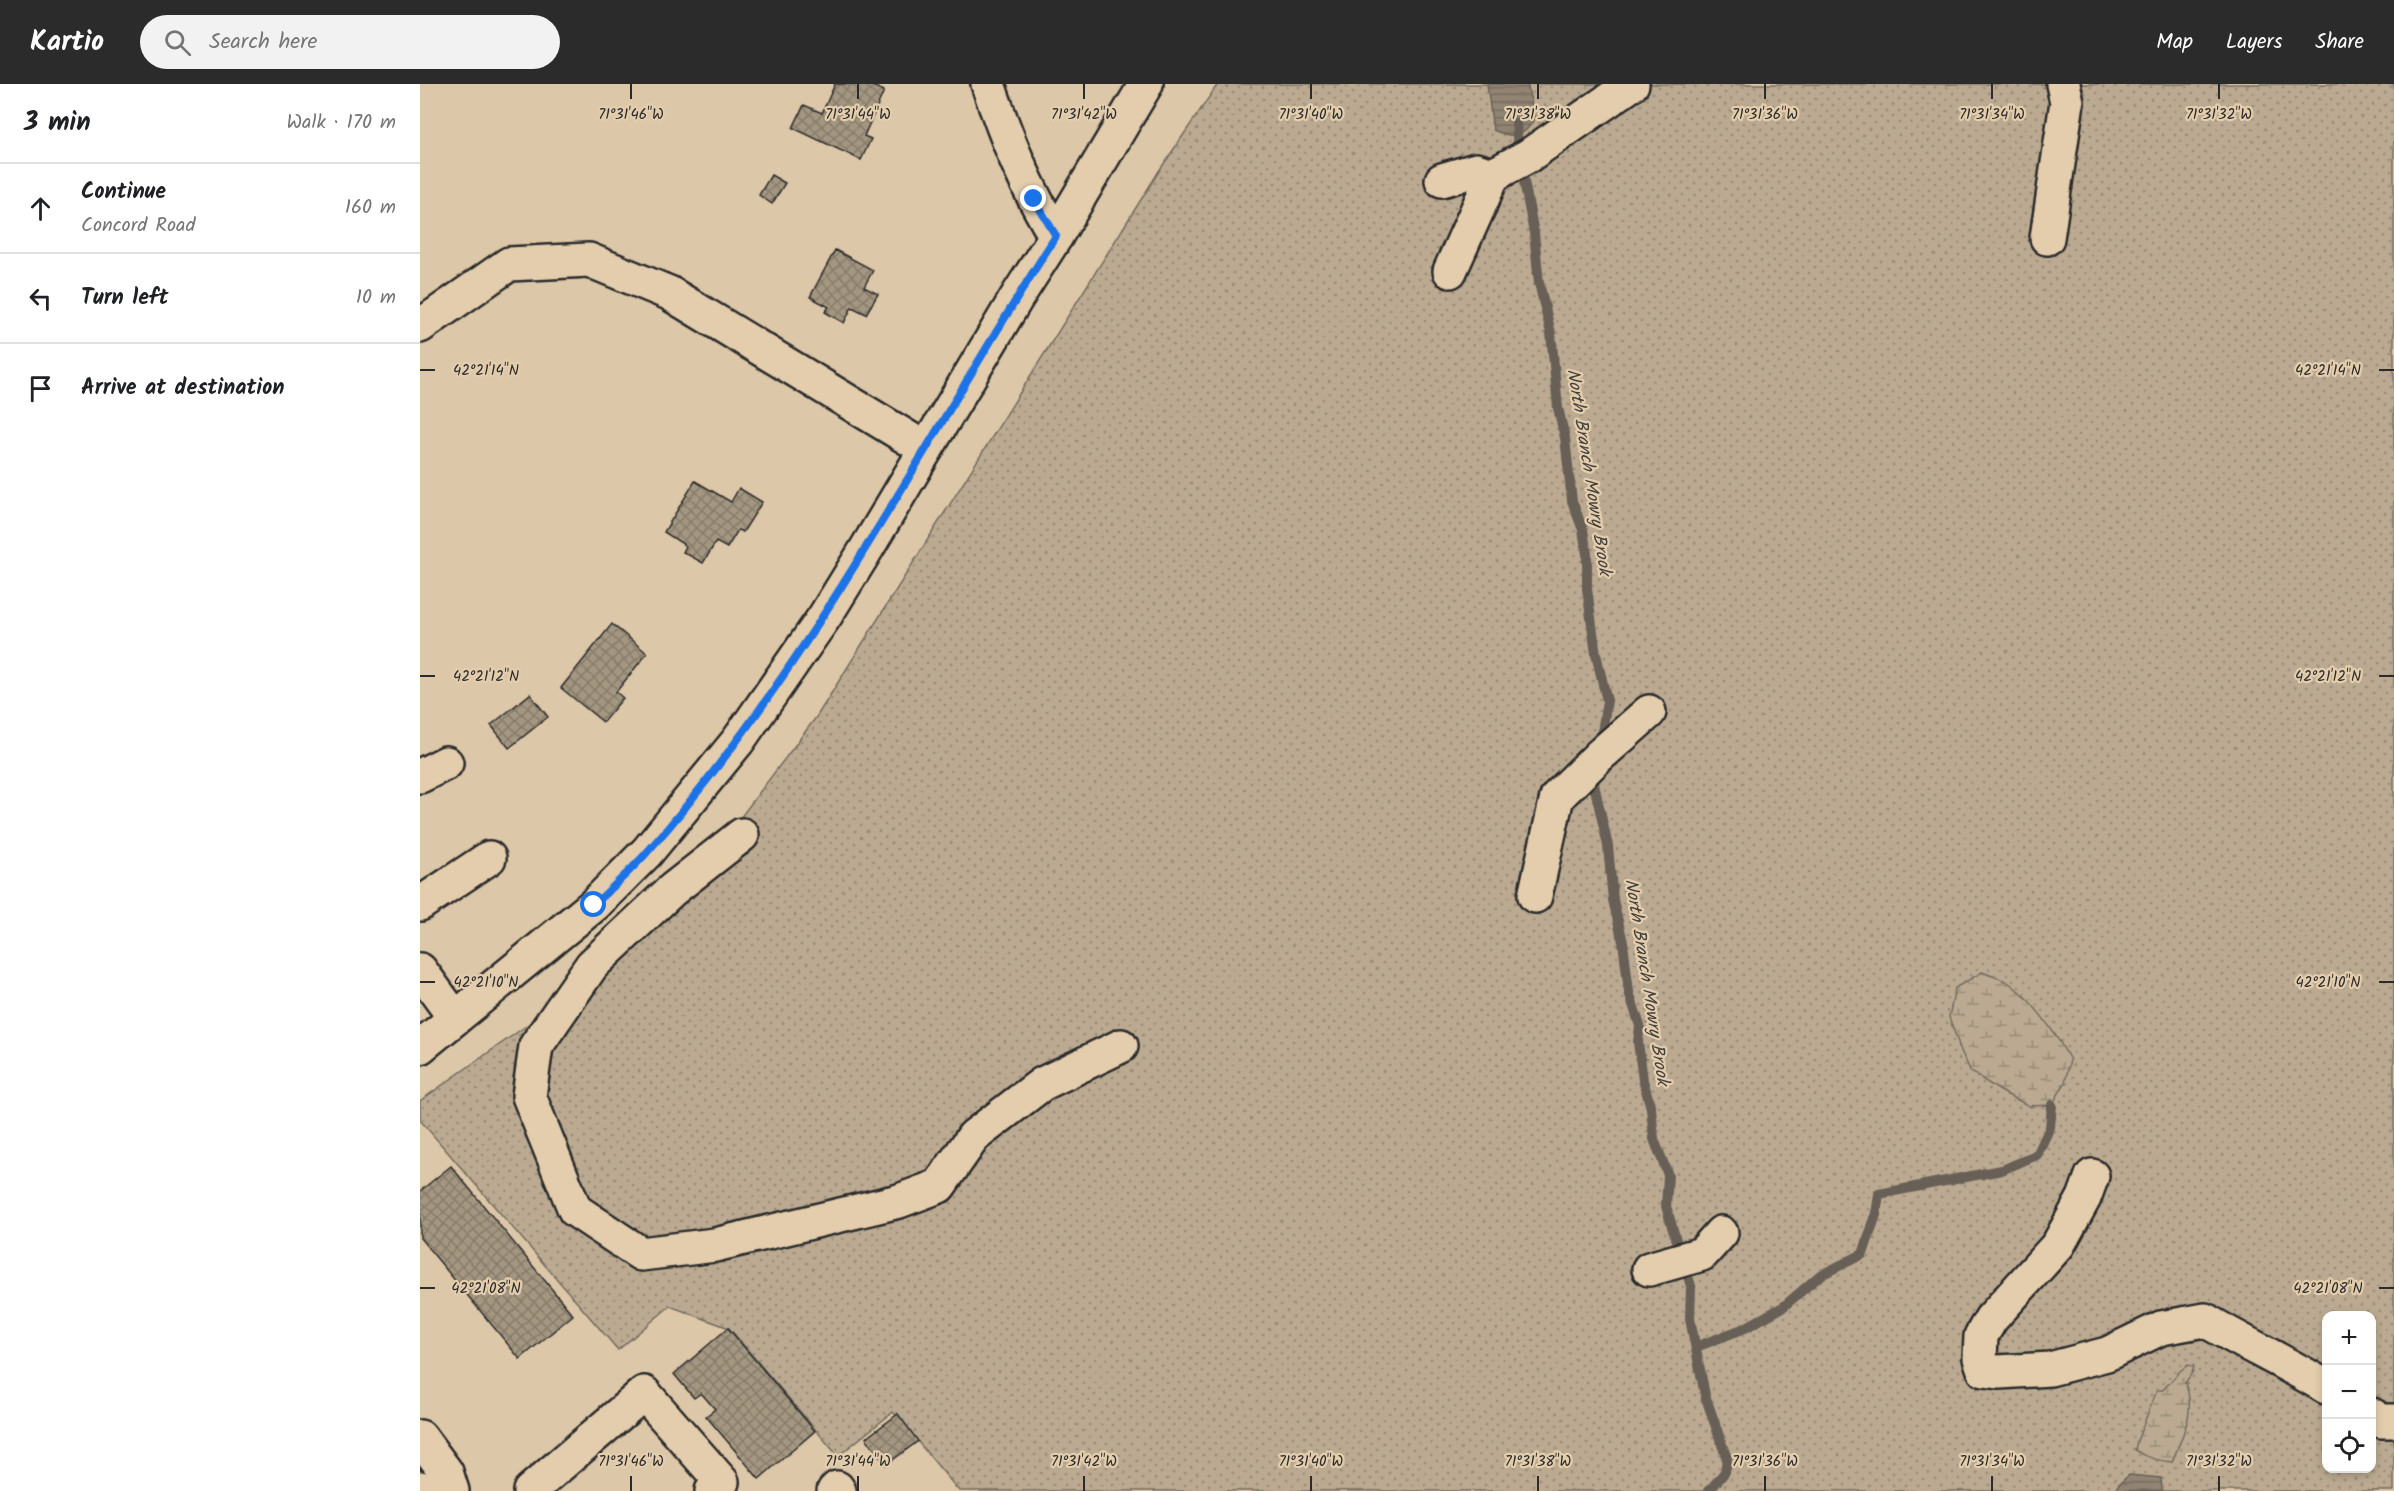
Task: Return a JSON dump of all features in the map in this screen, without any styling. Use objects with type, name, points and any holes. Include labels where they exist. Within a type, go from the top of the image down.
[{"type":"street","points":[[988,84],[1007,138],[1034,199],[1056,236]]},
{"type":"street","points":[[420,1047],[594,905],[647,852],[738,741],[825,615],[1146,84]]},
{"type":"street","points":[[1450,271],[1497,174],[1528,156],[1632,84]]},
{"type":"street","points":[[2048,238],[2067,102],[2063,84]]},
{"type":"street","points":[[1442,180],[1476,170],[1497,174]]},
{"type":"street","points":[[420,326],[509,264],[589,260],[669,293],[926,449]]},
{"type":"street","points":[[1535,896],[1557,797],[1649,712]]},
{"type":"street","points":[[742,835],[672,890],[592,965],[536,1046],[529,1096],[575,1210],[641,1254],[715,1245],[899,1202],[939,1186],[974,1136],[1042,1084],[1120,1046]]},
{"type":"street","points":[[420,904],[489,858]]},
{"type":"street","points":[[420,970],[455,1018]]},
{"type":"street","points":[[2092,1176],[2084,1198],[2058,1245],[1991,1319],[1981,1336],[1980,1358],[1984,1370],[1999,1372],[2050,1370],[2107,1354],[2161,1328],[2205,1320],[2322,1385]]},
{"type":"street","points":[[1649,1269],[1702,1254],[1721,1233]]},
{"type":"street","points":[[530,1491],[644,1393],[722,1482],[712,1491]]},
{"type":"street","points":[[2376,1418],[2381,1421],[2394,1421]]},
{"type":"street","points":[[420,1437],[446,1472],[452,1491]]},
{"type":"street","points":[[834,1491],[837,1488],[839,1491]]},
{"type":"green space","points":[[1218,84],[2394,84],[2394,1491],[959,1491],[893,1412],[838,1456],[729,1328],[670,1306],[618,1350],[420,1120],[420,1101],[526,1026],[581,981],[731,830],[817,716],[1159,171]]},
{"type":"green space","points":[[1982,972],[2009,983],[2027,999],[2051,1029],[2070,1060],[2065,1083],[2052,1105],[2029,1106],[1971,1072],[1949,1017],[1955,988]]},
{"type":"green space","points":[[2188,1365],[2194,1367],[2185,1383],[2189,1413],[2184,1433],[2172,1462],[2144,1455],[2135,1450],[2157,1390],[2163,1390]]},
{"type":"shaded area","points":[[1487,84],[1527,84],[1535,118],[1527,130],[1518,135],[1507,135],[1493,130]]},
{"type":"shaded area","points":[[2129,1475],[2161,1478],[2162,1491],[2117,1491],[2118,1485]]},
{"type":"building","points":[[835,84],[868,84],[884,91],[864,136],[871,139],[861,160],[793,128],[804,105],[822,113]]},
{"type":"building","points":[[771,175],[785,183],[772,204],[759,195]]},
{"type":"building","points":[[835,250],[873,270],[864,287],[878,294],[866,314],[852,307],[844,323],[825,312],[829,307],[810,297]]},
{"type":"building","points":[[695,481],[731,502],[739,488],[762,502],[743,532],[738,530],[727,548],[716,542],[703,563],[683,552],[686,546],[664,532]]},
{"type":"building","points":[[612,624],[647,653],[616,692],[623,698],[603,722],[561,688]]},
{"type":"building","points":[[530,694],[548,717],[509,748],[491,725]]},
{"type":"building","points":[[451,1166],[573,1315],[520,1359],[420,1238],[420,1191]]},
{"type":"building","points":[[728,1328],[815,1431],[759,1479],[706,1416],[715,1409],[701,1393],[694,1398],[674,1374]]},
{"type":"building","points":[[898,1414],[918,1441],[886,1465],[866,1438]]},
{"type":"waterway","name":"North Branch Mowry Brook","points":[[1516,123],[1518,150],[1534,233],[1539,283],[1551,333],[1558,408],[1565,438],[1572,501],[1583,530],[1587,554],[1587,589],[1596,654],[1607,701],[1602,732],[1594,743]]},
{"type":"waterway","name":"North Branch Mowry Brook","points":[[1591,771],[1608,846],[1613,900],[1623,942],[1629,992],[1640,1026],[1638,1042],[1643,1080],[1651,1108],[1654,1139],[1668,1175],[1666,1206],[1678,1247]]},
{"type":"waterway","points":[[1696,1347],[1745,1328],[1783,1307],[1819,1276],[1863,1254],[1876,1215],[1879,1194],[2002,1170],[2037,1155],[2050,1127],[2052,1105]]},
{"type":"waterway","name":"North Branch Mowry Brook","points":[[1687,1273],[1691,1286],[1690,1319],[1705,1395],[1727,1459],[1725,1472],[1709,1491]]},
{"type":"route","points":[[594,905],[647,852],[738,741],[825,615],[864,553],[1056,236],[1034,199]]}]
